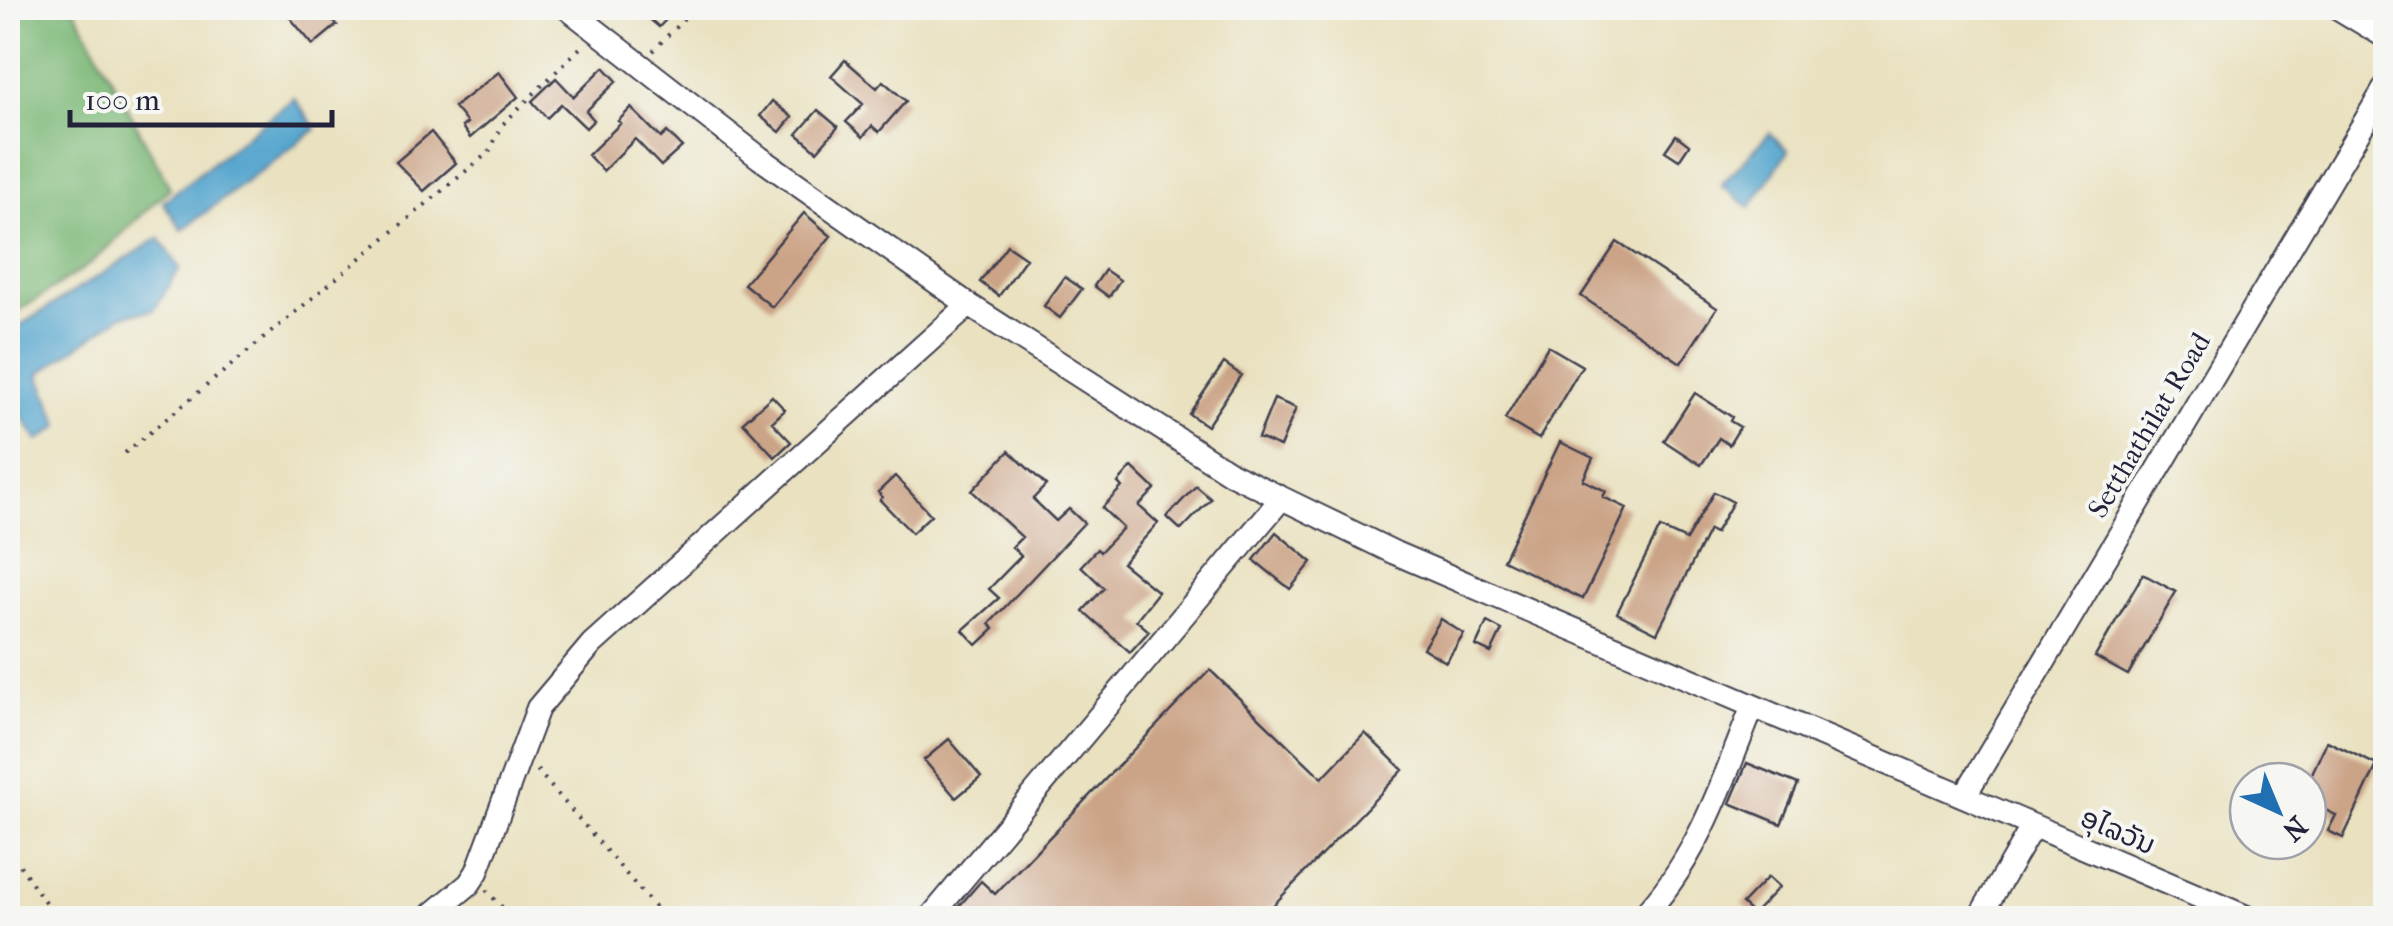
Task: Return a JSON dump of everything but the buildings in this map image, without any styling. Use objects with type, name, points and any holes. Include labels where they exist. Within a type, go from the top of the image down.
[{"type":"street","name":"ອຸໄລວັນ","points":[[566,8],[760,158],[969,305],[1232,474],[1395,553],[2249,918]]},
{"type":"street","points":[[2338,8],[2386,37]]},
{"type":"street","name":"Setthathilat Road","points":[[1965,795],[2386,86]]},
{"type":"street","points":[[428,918],[469,884],[477,872],[538,708],[592,644],[969,305]]},
{"type":"street","points":[[930,918],[1281,499]]},
{"type":"street","points":[[1641,918],[1655,904],[1700,836],[1754,706]]},
{"type":"street","points":[[1979,918],[2032,827]]},
{"type":"path","points":[[640,64],[694,8]]},
{"type":"path","points":[[125,453],[489,152],[503,124],[596,30]]},
{"type":"path","points":[[523,753],[664,918]]},
{"type":"path","points":[[8,848],[56,918]]},
{"type":"path","points":[[477,872],[487,893],[512,918]]},
{"type":"green space","points":[[8,8],[74,8],[170,188],[90,264],[8,318]]},
{"type":"water","points":[[294,98],[316,129],[182,230],[163,202]]},
{"type":"water","points":[[1770,133],[1788,151],[1750,208],[1721,185]]},
{"type":"water","points":[[159,238],[180,268],[154,310],[123,315],[39,374],[60,426],[38,441],[8,395],[8,333]]}]
